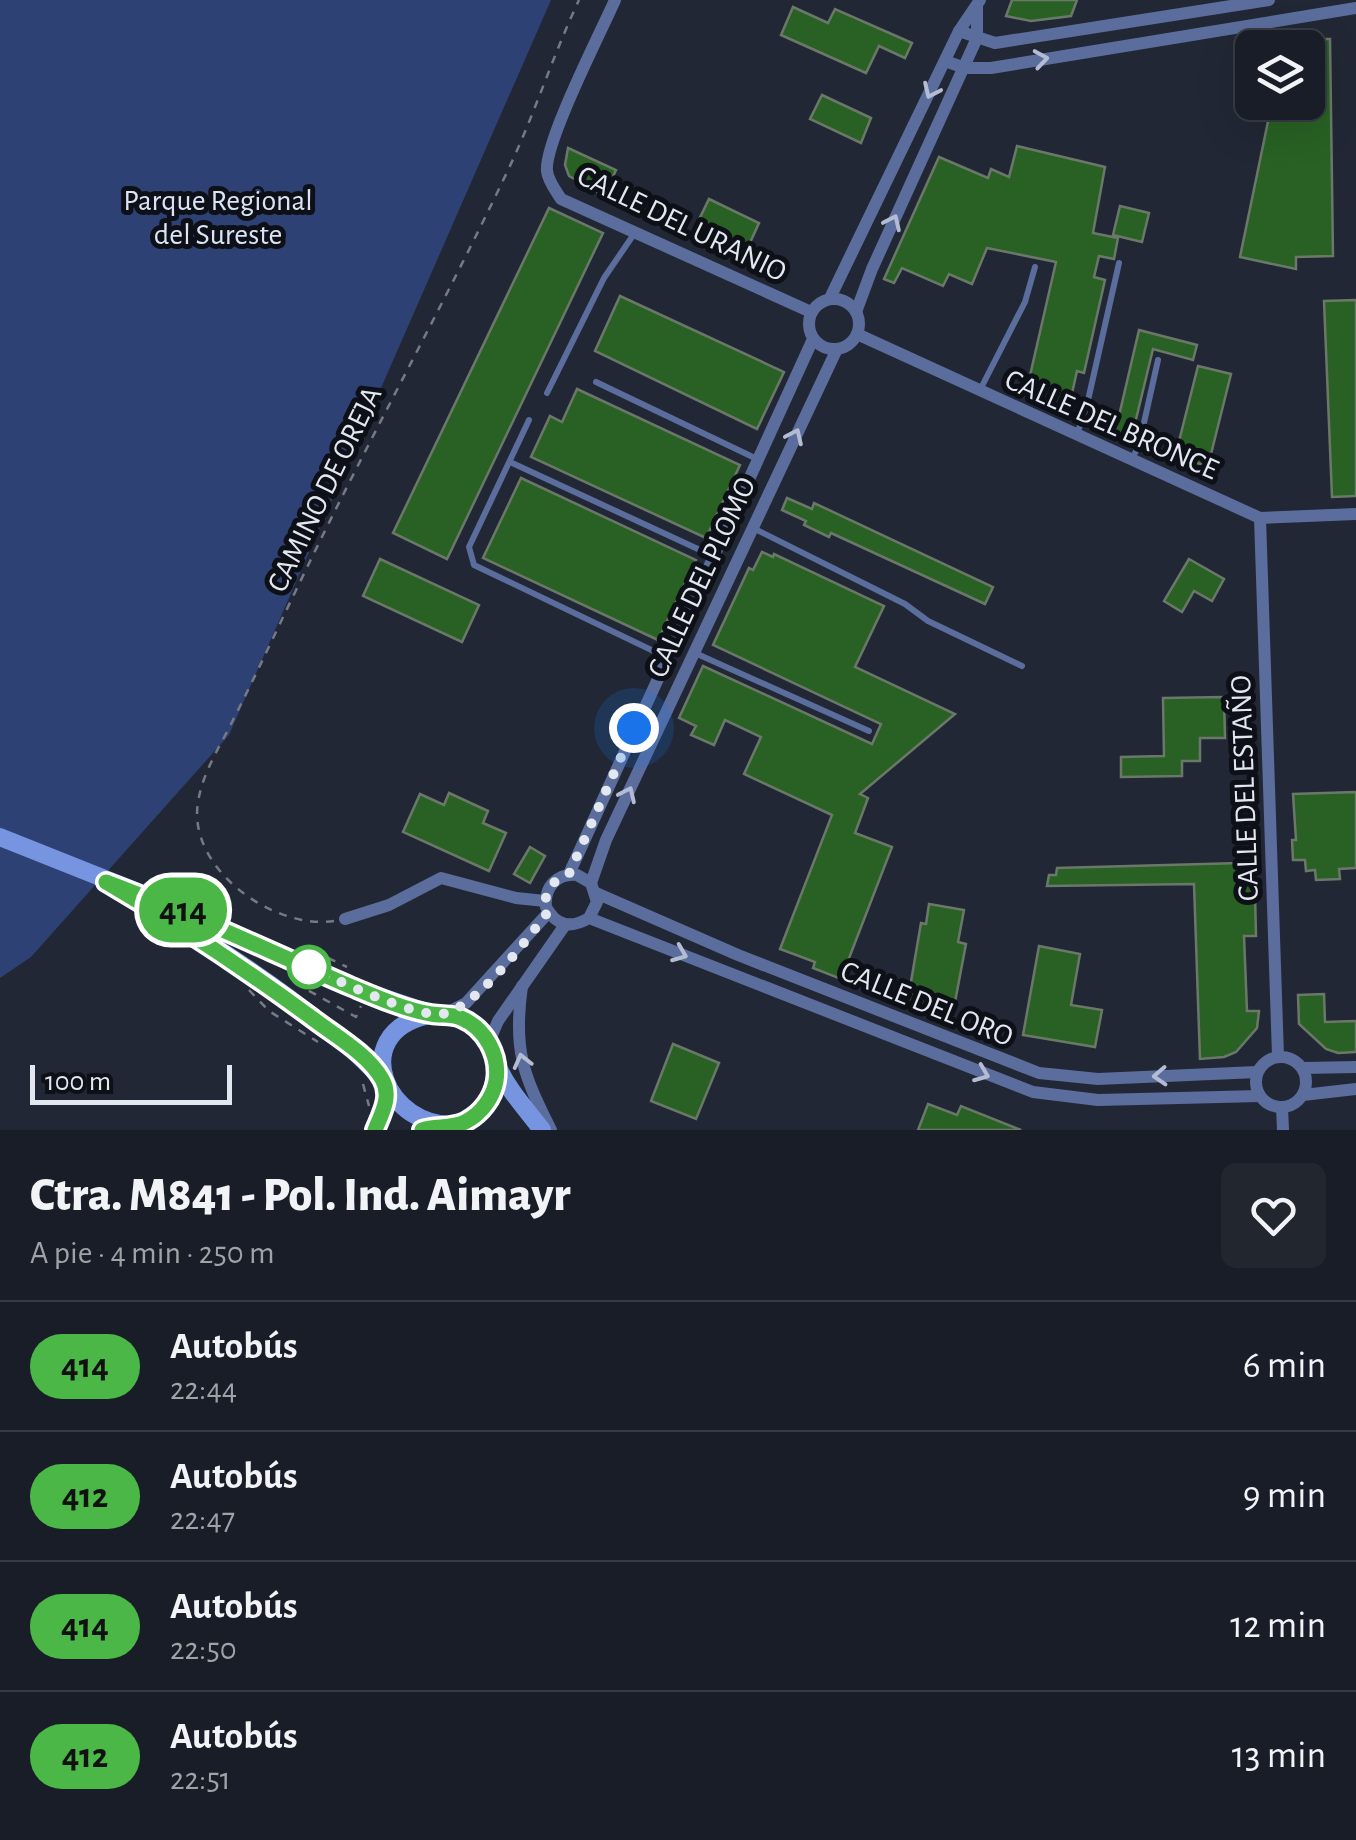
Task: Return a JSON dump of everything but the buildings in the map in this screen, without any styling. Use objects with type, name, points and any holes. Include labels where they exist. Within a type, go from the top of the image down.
[{"type":"main road","points":[[0,837],[188,912],[366,993],[462,1018],[489,1042],[496,1065],[496,1082],[480,1111],[453,1129],[423,1128],[397,1111],[338,1037],[180,925],[106,882]]},
{"type":"main road","points":[[377,1086],[393,1036],[417,1018],[438,1014]]},
{"type":"main road","points":[[496,1065],[542,1130]]},
{"type":"street","name":"CALLE DEL URANIO","points":[[615,0],[551,143],[547,169],[561,199],[810,312]]},
{"type":"street","points":[[958,30],[994,43],[1268,0]]},
{"type":"street","points":[[856,312],[840,299],[830,298],[810,312],[809,331],[820,345],[837,349],[857,334],[856,312],[872,269],[977,38],[978,3]]},
{"type":"street","points":[[830,298],[958,30],[978,3]]},
{"type":"street","points":[[945,61],[965,68],[991,68],[1356,8]]},
{"type":"street","name":"CALLE DEL BRONCE","points":[[857,334],[1260,518],[1356,514]]},
{"type":"street","name":"CALLE DEL PLOMO","points":[[569,874],[814,340]]},
{"type":"street","name":"CALLE DEL PLOMO","points":[[593,888],[606,840],[837,349]]},
{"type":"street","name":"CALLE DEL ESTAÑO","points":[[1260,518],[1278,1056]]},
{"type":"street","points":[[345,919],[389,905],[440,878],[547,907],[565,925],[578,924],[594,911],[593,888],[584,878],[569,874],[557,878],[548,888],[547,907],[486,982],[466,1002],[438,1014]]},
{"type":"street","name":"CALLE DEL ORO","points":[[593,888],[738,955],[1039,1073],[1098,1079],[1257,1072]]},
{"type":"street","points":[[589,918],[1033,1092],[1098,1100],[1260,1096]]},
{"type":"street","points":[[489,1042],[498,1021],[565,925]]},
{"type":"street","points":[[522,986],[518,1045],[524,1073],[551,1130]]},
{"type":"street","points":[[1278,1056],[1292,1059],[1303,1068],[1307,1082],[1303,1095],[1294,1104],[1282,1108],[1260,1096],[1257,1072],[1266,1061],[1278,1056]]},
{"type":"street","points":[[1303,1068],[1356,1067]]},
{"type":"street","points":[[375,1130],[377,1086]]},
{"type":"street","points":[[1303,1095],[1356,1089]]},
{"type":"street","points":[[1282,1108],[1283,1130]]},
{"type":"lane","points":[[546,393],[604,278],[635,232]]},
{"type":"lane","points":[[1075,435],[1084,418],[1119,264]]},
{"type":"lane","points":[[979,391],[1024,302],[1035,266]]},
{"type":"lane","points":[[1131,460],[1139,445],[1158,360]]},
{"type":"lane","points":[[596,382],[758,460]]},
{"type":"lane","points":[[528,420],[469,547],[474,565],[667,658]]},
{"type":"lane","points":[[510,462],[714,556]]},
{"type":"lane","points":[[752,527],[906,604],[928,622],[1022,666]]},
{"type":"lane","points":[[693,652],[869,730]]},
{"type":"path","name":"CAMINO DE OREJA","points":[[345,919],[320,923],[248,899],[207,854],[198,826],[198,803],[218,748],[350,477],[510,166],[579,0]]},
{"type":"path","points":[[248,972],[241,981],[255,997],[321,1044]]},
{"type":"path","points":[[289,979],[356,1017],[366,993]]},
{"type":"path","points":[[372,1113],[377,1086]]},
{"type":"green space","name":"Parque Regional del Sureste","points":[[0,0],[551,0],[229,735],[31,957],[0,978]]},
{"type":"bus line","name":"414","points":[[375,1130],[388,1097],[382,1079],[368,1064],[338,1037],[248,972],[180,925],[106,882],[188,912],[366,993],[432,1014],[462,1018],[477,1028],[494,1053],[496,1082],[490,1098],[467,1121],[422,1130]]},
{"type":"route","points":[[309,967],[366,993],[432,1014],[444,1014],[466,1002],[548,912],[548,888],[557,878],[569,874],[634,728]]}]
